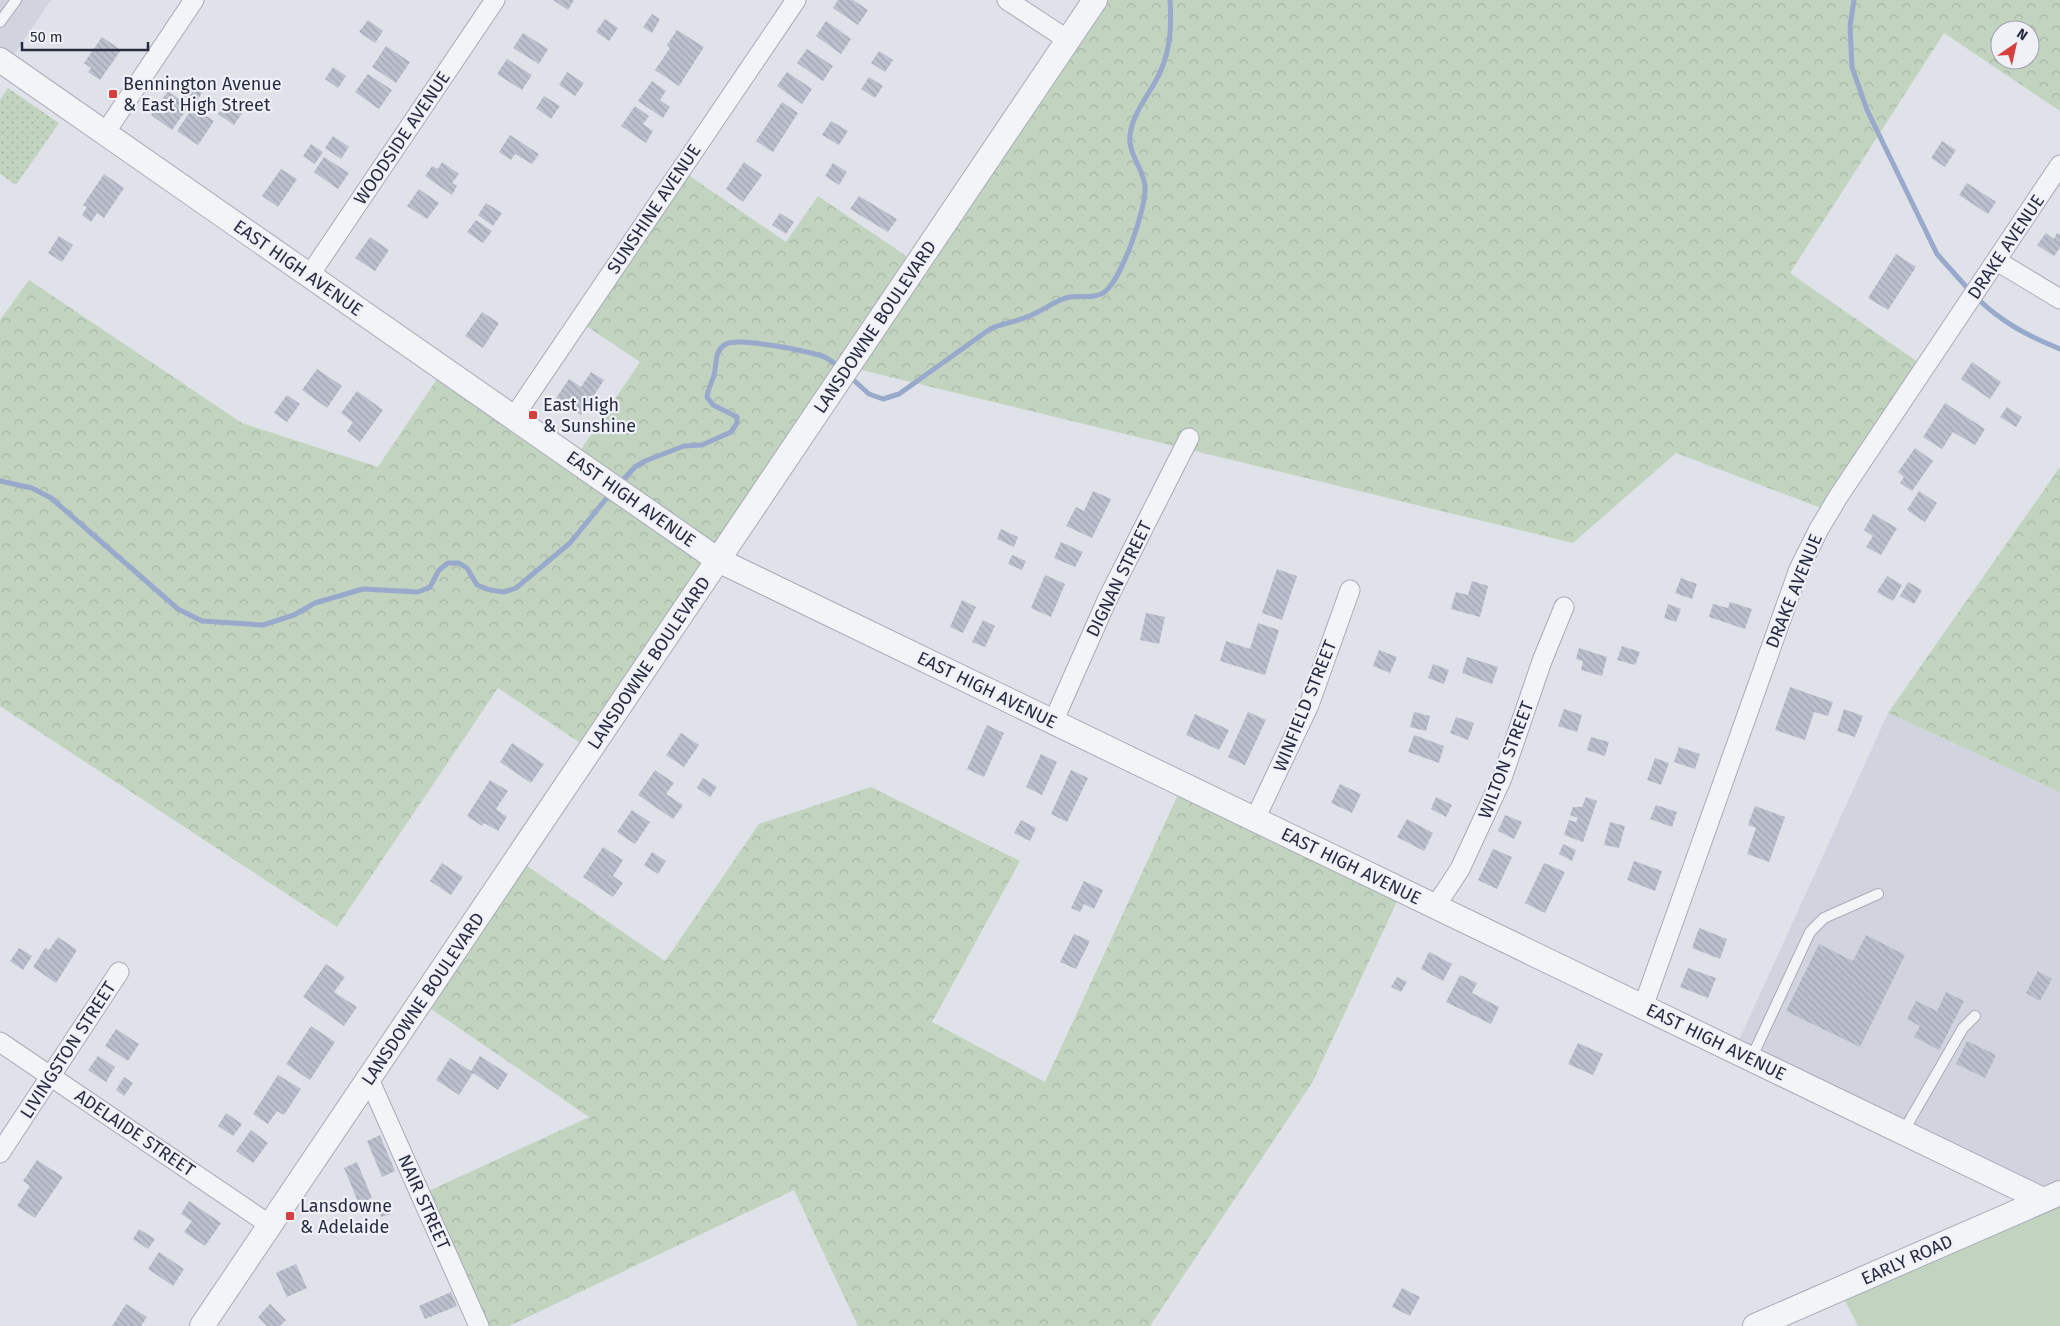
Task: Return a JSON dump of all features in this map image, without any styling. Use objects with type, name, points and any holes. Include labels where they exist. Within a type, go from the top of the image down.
[{"type":"street","points":[[104,133],[194,0]]},
{"type":"street","name":"WOODSIDE AVENUE","points":[[309,276],[495,0]]},
{"type":"street","name":"SUNSHINE AVENUE","points":[[513,418],[796,0]]},
{"type":"street","points":[[1007,0],[1068,40]]},
{"type":"street","name":"LANSDOWNE BOULEVARD","points":[[202,1326],[1095,0]]},
{"type":"street","name":"EAST HIGH AVENUE","points":[[0,60],[718,560],[1903,1132],[2052,1197]]},
{"type":"street","name":"DRAKE AVENUE","points":[[1643,1007],[1806,551],[1838,497],[2060,165]]},
{"type":"street","points":[[1994,266],[2060,299]]},
{"type":"street","name":"DIGNAN STREET","points":[[1053,722],[1107,600],[1189,438]]},
{"type":"street","name":"WINFIELD STREET","points":[[1255,819],[1309,705],[1350,590]]},
{"type":"street","name":"WILTON STREET","points":[[1435,907],[1460,869],[1502,778],[1542,662],[1564,607]]},
{"type":"street","name":"LIVINGSTON STREET","points":[[0,1153],[119,972]]},
{"type":"street","name":"ADELAIDE STREET","points":[[0,1042],[270,1225]]},
{"type":"street","name":"NAIR STREET","points":[[369,1079],[479,1326]]},
{"type":"street","name":"EARLY ROAD","points":[[1755,1326],[2052,1197]]},
{"type":"lane","points":[[0,22],[16,0]]},
{"type":"lane","points":[[1751,1059],[1810,932],[1824,918],[1878,894]]},
{"type":"lane","points":[[1903,1132],[1963,1028],[1975,1016]]},
{"type":"shaded area","points":[[0,0],[51,0],[7,65],[0,60]]},
{"type":"shaded area","points":[[1888,713],[2060,792],[2060,1193],[2043,1200],[1734,1051]]},
{"type":"green space","points":[[1095,0],[2060,0],[2060,111],[1999,70],[2040,70],[2040,20],[1990,20],[1990,64],[1944,33],[1790,273],[1925,367],[1829,511],[1676,453],[1573,543],[849,367],[591,750],[498,688],[337,927],[0,706],[0,320],[29,280],[242,423],[378,467],[443,370],[574,460],[640,362],[579,321],[681,170],[786,242],[818,196],[918,264]]},
{"type":"green space","points":[[8,88],[59,123],[16,185],[0,174],[0,100]]},
{"type":"green space","points":[[2060,467],[2060,792],[1888,713]]},
{"type":"green space","points":[[1183,784],[1402,891],[1312,1083],[1150,1326],[858,1326],[794,1190],[509,1326],[479,1326],[420,1195],[589,1117],[421,1002],[517,859],[665,961],[759,824],[871,787],[1020,861],[932,1022],[1045,1082]]},
{"type":"green space","points":[[2060,1193],[2060,1326],[1858,1326],[1839,1289]]},
{"type":"building","points":[[553,0],[574,0],[568,10]]},
{"type":"building","points":[[838,0],[853,0],[868,10],[858,25],[833,8]]},
{"type":"building","points":[[652,14],[660,19],[652,33],[643,27]]},
{"type":"building","points":[[605,19],[618,28],[609,41],[596,32]]},
{"type":"building","points":[[368,20],[383,31],[375,43],[359,32]]},
{"type":"building","points":[[826,21],[851,39],[841,54],[816,36]]},
{"type":"building","points":[[677,30],[704,47],[679,86],[655,70],[670,48],[667,45]]},
{"type":"building","points":[[523,33],[548,49],[539,64],[513,48]]},
{"type":"building","points":[[102,37],[121,50],[100,80],[88,72],[91,68],[84,63]]},
{"type":"building","points":[[386,46],[410,62],[396,83],[372,67]]},
{"type":"building","points":[[807,49],[833,66],[823,81],[797,63]]},
{"type":"building","points":[[879,51],[893,60],[885,72],[871,63]]},
{"type":"building","points":[[507,59],[532,75],[522,90],[497,74]]},
{"type":"building","points":[[333,67],[346,76],[338,88],[325,79]]},
{"type":"building","points":[[567,72],[584,83],[575,96],[559,85]]},
{"type":"building","points":[[787,72],[812,89],[802,104],[777,86]]},
{"type":"building","points":[[368,74],[392,90],[379,109],[355,92]]},
{"type":"building","points":[[869,77],[883,86],[875,98],[861,89]]},
{"type":"building","points":[[188,81],[203,91],[195,104],[179,93]]},
{"type":"building","points":[[652,81],[666,91],[660,100],[670,107],[663,118],[638,101]]},
{"type":"building","points":[[168,91],[189,106],[172,130],[151,115]]},
{"type":"building","points":[[544,96],[560,106],[551,119],[536,108]]},
{"type":"building","points":[[227,101],[243,112],[234,125],[218,114]]},
{"type":"building","points":[[782,102],[798,113],[773,152],[756,141]]},
{"type":"building","points":[[635,106],[649,116],[643,124],[653,131],[646,143],[621,126]]},
{"type":"building","points":[[193,107],[214,121],[198,145],[177,131]]},
{"type":"building","points":[[831,121],[848,131],[839,145],[822,135]]},
{"type":"building","points":[[510,135],[539,154],[532,164],[515,154],[511,160],[499,152]]},
{"type":"building","points":[[333,136],[349,147],[341,159],[325,148]]},
{"type":"building","points":[[1942,141],[1956,150],[1945,167],[1931,158]]},
{"type":"building","points":[[311,144],[323,152],[315,164],[303,156]]},
{"type":"building","points":[[324,157],[349,173],[338,189],[314,172]]},
{"type":"building","points":[[442,162],[459,174],[452,183],[457,186],[452,195],[425,176],[432,166],[438,169]]},
{"type":"building","points":[[744,162],[762,175],[743,202],[726,189]]},
{"type":"building","points":[[833,163],[847,172],[839,185],[825,176]]},
{"type":"building","points":[[281,169],[297,179],[278,207],[262,196]]},
{"type":"building","points":[[104,174],[124,188],[104,218],[97,213],[91,222],[82,215],[87,207],[83,205]]},
{"type":"building","points":[[1967,183],[1996,202],[1988,214],[1959,195]]},
{"type":"building","points":[[419,189],[439,203],[427,219],[407,206]]},
{"type":"building","points":[[859,196],[897,219],[888,232],[850,209]]},
{"type":"building","points":[[486,203],[502,213],[493,226],[478,215]]},
{"type":"building","points":[[780,213],[794,222],[786,234],[772,225]]},
{"type":"building","points":[[476,220],[492,231],[483,243],[467,232]]},
{"type":"building","points":[[2046,233],[2054,239],[2057,233],[2060,235],[2060,248],[2054,256],[2037,245]]},
{"type":"building","points":[[59,236],[73,245],[62,262],[48,253]]},
{"type":"building","points":[[370,237],[389,250],[375,271],[355,258]]},
{"type":"building","points":[[1896,254],[1916,267],[1888,310],[1868,298]]},
{"type":"building","points":[[482,312],[499,323],[483,348],[465,336]]},
{"type":"building","points":[[1972,362],[2001,382],[1990,399],[1961,379]]},
{"type":"building","points":[[317,369],[342,386],[327,408],[302,390]]},
{"type":"building","points":[[591,372],[604,380],[581,415],[556,398],[569,379],[581,387]]},
{"type":"building","points":[[357,391],[383,410],[360,442],[347,431],[353,422],[341,413]]},
{"type":"building","points":[[287,395],[300,404],[287,422],[274,413]]},
{"type":"building","points":[[1945,403],[1985,429],[1975,445],[1953,432],[1942,449],[1923,437]]},
{"type":"building","points":[[2007,407],[2022,417],[2016,427],[2000,417]]},
{"type":"building","points":[[1915,448],[1933,461],[1912,491],[1900,483],[1904,477],[1898,472]]},
{"type":"building","points":[[1093,491],[1111,499],[1092,538],[1066,526],[1076,507],[1084,511]]},
{"type":"building","points":[[1919,491],[1937,503],[1925,522],[1907,510]]},
{"type":"building","points":[[1873,514],[1897,528],[1881,555],[1866,547],[1873,536],[1864,530]]},
{"type":"building","points":[[1001,529],[1018,537],[1014,547],[997,539]]},
{"type":"building","points":[[1061,542],[1083,552],[1075,567],[1054,558]]},
{"type":"building","points":[[1012,555],[1026,561],[1022,570],[1008,564]]},
{"type":"building","points":[[1277,569],[1297,576],[1282,620],[1262,613]]},
{"type":"building","points":[[1045,575],[1065,584],[1051,617],[1031,608]]},
{"type":"building","points":[[1887,576],[1902,585],[1893,601],[1877,592]]},
{"type":"building","points":[[1681,578],[1697,584],[1692,599],[1675,593]]},
{"type":"building","points":[[1472,581],[1488,586],[1480,617],[1451,609],[1456,592],[1468,595]]},
{"type":"building","points":[[1908,582],[1922,590],[1914,604],[1900,596]]},
{"type":"building","points":[[962,600],[976,607],[963,633],[950,627]]},
{"type":"building","points":[[1730,602],[1752,609],[1745,629],[1709,617],[1713,604],[1728,608]]},
{"type":"building","points":[[1668,604],[1681,609],[1676,622],[1664,618]]},
{"type":"building","points":[[1146,613],[1165,617],[1159,644],[1140,640]]},
{"type":"building","points":[[983,620],[995,626],[985,647],[972,642]]},
{"type":"building","points":[[1258,623],[1279,630],[1265,675],[1220,661],[1226,641],[1250,649]]},
{"type":"building","points":[[1622,646],[1640,652],[1635,665],[1617,660]]},
{"type":"building","points":[[1579,648],[1607,657],[1602,676],[1581,670],[1583,661],[1576,659]]},
{"type":"building","points":[[1379,650],[1397,657],[1390,673],[1373,666]]},
{"type":"building","points":[[1467,657],[1498,667],[1492,684],[1462,673]]},
{"type":"building","points":[[1433,664],[1449,670],[1444,684],[1428,678]]},
{"type":"building","points":[[1790,687],[1833,702],[1828,716],[1814,712],[1805,740],[1775,730]]},
{"type":"building","points":[[1564,709],[1582,715],[1577,732],[1558,726]]},
{"type":"building","points":[[1844,709],[1863,716],[1855,737],[1837,731]]},
{"type":"building","points":[[1248,712],[1266,720],[1245,765],[1228,757]]},
{"type":"building","points":[[1414,712],[1430,716],[1426,731],[1410,727]]},
{"type":"building","points":[[1195,714],[1229,730],[1219,750],[1186,735]]},
{"type":"building","points":[[1456,717],[1474,723],[1468,740],[1450,733]]},
{"type":"building","points":[[987,725],[1004,733],[984,777],[967,769]]},
{"type":"building","points":[[681,733],[699,745],[684,767],[666,755]]},
{"type":"building","points":[[1414,735],[1444,746],[1439,763],[1408,752]]},
{"type":"building","points":[[1591,737],[1609,742],[1605,756],[1587,750]]},
{"type":"building","points":[[512,743],[544,764],[531,783],[500,762]]},
{"type":"building","points":[[1679,747],[1700,754],[1695,769],[1674,762]]},
{"type":"building","points":[[1041,754],[1057,762],[1042,795],[1026,787]]},
{"type":"building","points":[[1655,758],[1669,763],[1661,785],[1647,780]]},
{"type":"building","points":[[655,770],[674,783],[666,794],[683,805],[673,819],[638,795]]},
{"type":"building","points":[[1071,770],[1088,778],[1067,822],[1051,814]]},
{"type":"building","points":[[703,778],[717,787],[710,797],[697,788]]},
{"type":"building","points":[[490,780],[508,791],[496,809],[507,817],[498,831],[484,823],[482,826],[467,816]]},
{"type":"building","points":[[1340,784],[1361,794],[1352,813],[1331,803]]},
{"type":"building","points":[[1436,797],[1452,805],[1446,817],[1431,809]]},
{"type":"building","points":[[1586,797],[1597,801],[1583,842],[1564,835],[1569,820],[1576,822],[1578,818],[1570,815],[1573,807],[1582,807]]},
{"type":"building","points":[[1656,805],[1677,812],[1672,827],[1650,819]]},
{"type":"building","points":[[1755,806],[1785,817],[1769,862],[1747,854],[1756,828],[1748,825]]},
{"type":"building","points":[[632,810],[650,822],[635,844],[617,832]]},
{"type":"building","points":[[1505,815],[1522,822],[1514,839],[1498,831]]},
{"type":"building","points":[[1407,819],[1433,833],[1424,851],[1397,837]]},
{"type":"building","points":[[1021,820],[1036,828],[1030,841],[1014,833]]},
{"type":"building","points":[[1610,822],[1625,826],[1619,848],[1604,845]]},
{"type":"building","points":[[1563,844],[1576,850],[1572,861],[1559,854]]},
{"type":"building","points":[[603,847],[623,860],[613,876],[623,883],[613,897],[583,877]]},
{"type":"building","points":[[1493,849],[1512,857],[1497,889],[1478,880]]},
{"type":"building","points":[[652,852],[666,861],[658,874],[644,865]]},
{"type":"building","points":[[1634,861],[1662,871],[1655,891],[1627,880]]},
{"type":"building","points":[[442,863],[463,877],[451,895],[430,881]]},
{"type":"building","points":[[1544,863],[1565,872],[1545,913],[1525,903]]},
{"type":"building","points":[[1084,881],[1103,890],[1094,909],[1084,904],[1080,912],[1071,908]]},
{"type":"building","points":[[1699,928],[1727,939],[1720,959],[1692,948]]},
{"type":"building","points":[[1074,934],[1090,941],[1076,969],[1060,962]]},
{"type":"building","points":[[1866,935],[1905,955],[1860,1047],[1786,1011],[1819,944],[1853,961]]},
{"type":"building","points":[[58,937],[77,950],[56,983],[33,967],[45,948],[49,950]]},
{"type":"building","points":[[19,948],[32,956],[23,970],[10,961]]},
{"type":"building","points":[[1429,952],[1452,964],[1443,981],[1421,969]]},
{"type":"building","points":[[326,964],[345,977],[334,992],[357,1007],[344,1026],[303,997]]},
{"type":"building","points":[[1688,968],[1716,978],[1708,998],[1680,987]]},
{"type":"building","points":[[2038,971],[2052,979],[2040,1001],[2026,993]]},
{"type":"building","points":[[1460,975],[1477,983],[1472,993],[1499,1007],[1491,1024],[1446,1002]]},
{"type":"building","points":[[1397,977],[1407,982],[1401,992],[1391,987]]},
{"type":"building","points":[[1946,992],[1964,1001],[1939,1050],[1914,1037],[1920,1026],[1907,1019],[1916,1001],[1937,1011]]},
{"type":"building","points":[[311,1026],[335,1042],[310,1080],[286,1064]]},
{"type":"building","points":[[116,1029],[139,1044],[128,1061],[105,1046]]},
{"type":"building","points":[[1967,1041],[1996,1055],[1985,1078],[1956,1064]]},
{"type":"building","points":[[1578,1043],[1603,1054],[1593,1075],[1568,1064]]},
{"type":"building","points":[[98,1056],[115,1067],[106,1082],[88,1070]]},
{"type":"building","points":[[480,1056],[508,1074],[498,1090],[473,1073],[459,1095],[436,1080],[450,1058],[471,1071]]},
{"type":"building","points":[[278,1075],[301,1089],[284,1115],[277,1111],[268,1124],[253,1114]]},
{"type":"building","points":[[124,1077],[133,1083],[124,1096],[116,1090]]},
{"type":"building","points":[[226,1113],[242,1124],[233,1136],[218,1126]]},
{"type":"building","points":[[251,1130],[268,1143],[253,1163],[236,1151]]},
{"type":"building","points":[[380,1135],[395,1171],[382,1177],[367,1141]]},
{"type":"building","points":[[37,1160],[63,1177],[35,1218],[17,1206],[30,1186],[23,1181]]},
{"type":"building","points":[[357,1162],[372,1198],[359,1204],[344,1168]]},
{"type":"building","points":[[189,1201],[221,1223],[205,1246],[184,1232],[192,1221],[181,1214]]},
{"type":"building","points":[[386,1201],[391,1214],[381,1217],[376,1204]]},
{"type":"building","points":[[139,1229],[155,1239],[148,1249],[133,1239]]},
{"type":"building","points":[[159,1252],[184,1269],[173,1286],[148,1269]]},
{"type":"building","points":[[296,1264],[307,1288],[287,1297],[276,1273]]},
{"type":"building","points":[[1402,1288],[1420,1297],[1410,1316],[1392,1307]]},
{"type":"building","points":[[451,1292],[457,1306],[425,1319],[419,1306]]},
{"type":"building","points":[[126,1304],[147,1317],[141,1326],[112,1326]]},
{"type":"building","points":[[270,1304],[286,1320],[280,1326],[267,1326],[258,1317]]},
{"type":"waterway","points":[[849,376],[869,394],[883,399],[899,394],[990,329],[1034,314],[1064,298],[1099,295],[1110,286],[1125,260],[1132,243],[1145,196],[1144,179],[1133,155],[1130,135],[1136,115],[1154,84],[1167,54],[1171,22],[1170,0]]},
{"type":"waterway","points":[[1854,0],[1850,26],[1852,67],[1867,110],[1937,254],[1970,291]]},
{"type":"waterway","points":[[1976,297],[2015,328],[2060,349]]},
{"type":"waterway","points":[[619,484],[635,467],[645,461],[684,446],[702,445],[731,432],[737,423],[737,417],[713,405],[707,397],[719,350],[726,344],[733,342],[758,343],[802,351],[825,357],[841,369]]},
{"type":"waterway","points":[[0,481],[32,488],[51,498],[178,609],[202,621],[263,625],[294,615],[315,603],[363,589],[418,592],[430,587],[439,570],[448,563],[459,563],[467,568],[477,585],[490,590],[504,592],[516,588],[570,543],[610,494]]},
{"type":"place","name":"Bennington Avenue & East High Street","points":[[113,94]]},
{"type":"place","name":"East High & Sunshine","points":[[533,415]]},
{"type":"place","name":"Lansdowne & Adelaide","points":[[290,1216]]}]
